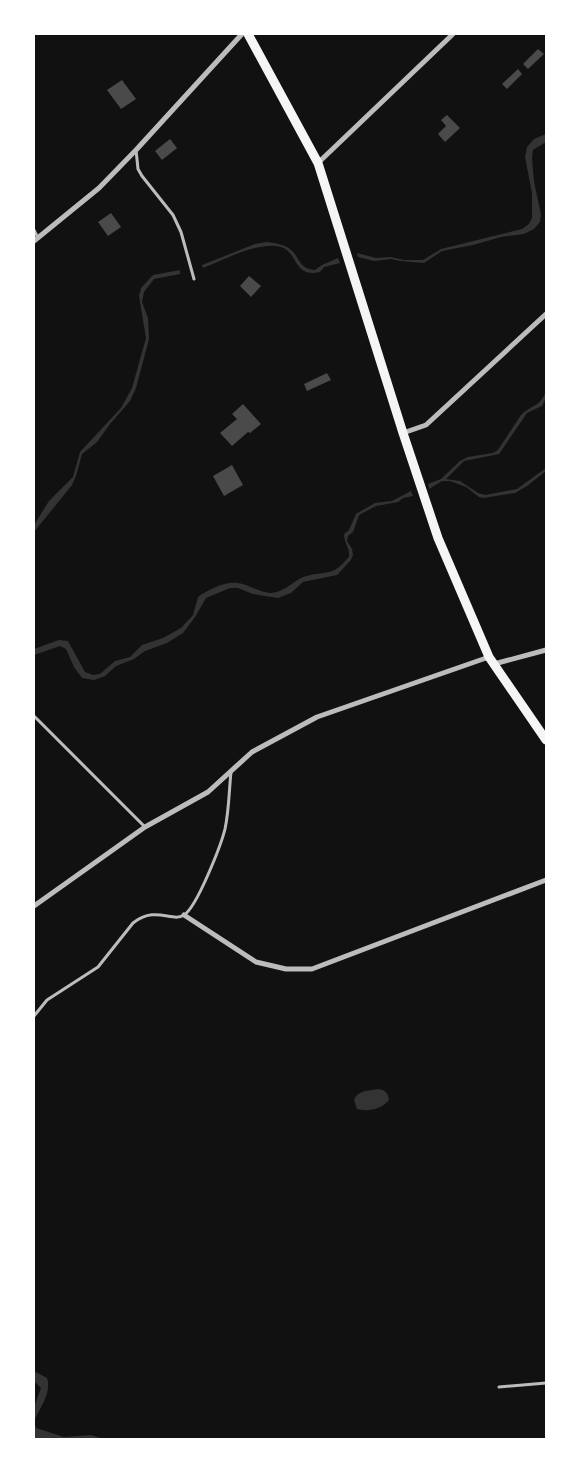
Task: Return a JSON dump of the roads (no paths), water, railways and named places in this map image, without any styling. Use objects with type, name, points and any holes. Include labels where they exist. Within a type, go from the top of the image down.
[{"type":"main road","points":[[248,34],[318,163],[438,538],[492,660],[546,740]]},
{"type":"street","points":[[36,240],[99,188],[242,34]]},
{"type":"street","points":[[318,163],[452,34]]},
{"type":"street","points":[[403,433],[426,425],[546,314]]},
{"type":"street","points":[[34,906],[145,827],[208,792],[252,752],[317,717],[492,660],[546,650]]},
{"type":"street","points":[[184,915],[256,962],[286,969],[312,969],[546,880]]},
{"type":"lane","points":[[136,150],[138,169],[173,215],[181,232],[194,279]]},
{"type":"lane","points":[[34,230],[36,240]]},
{"type":"lane","points":[[34,716],[145,827]]},
{"type":"lane","points":[[34,1016],[47,1000],[98,967],[133,923],[140,918],[155,913],[184,915],[196,899],[225,829],[231,772]]},
{"type":"lane","points":[[499,1387],[546,1383]]}]
